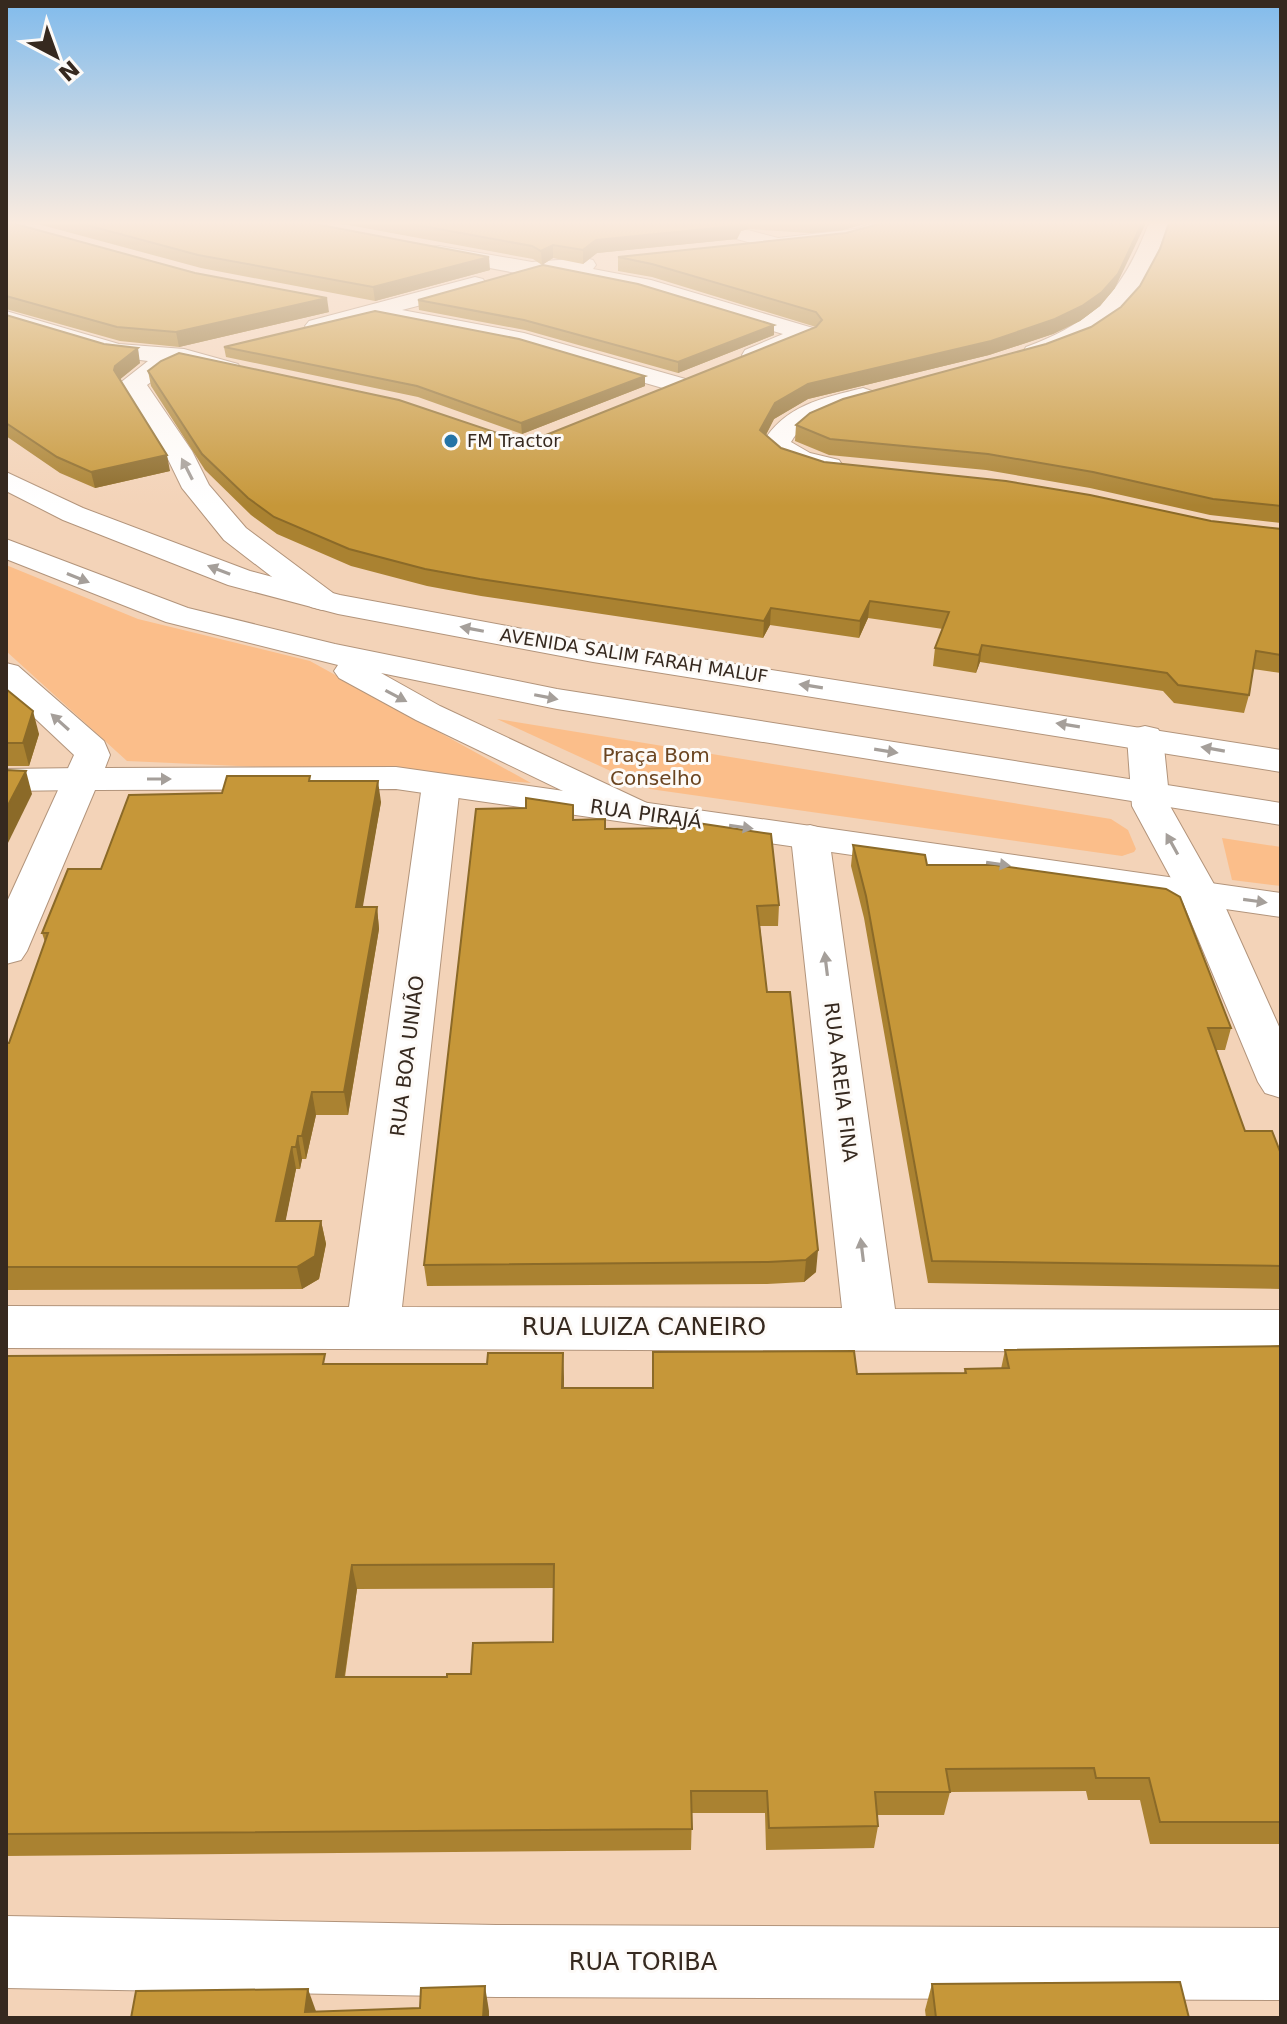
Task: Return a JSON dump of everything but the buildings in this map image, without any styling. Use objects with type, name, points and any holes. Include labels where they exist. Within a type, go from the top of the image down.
[{"type":"main road","points":[[301,330],[351,317]]},
{"type":"main road","points":[[402,317],[524,340],[680,385]]},
{"type":"main road","points":[[736,362],[806,334],[756,317]]},
{"type":"main road","points":[[1015,358],[1085,330],[1104,317]]},
{"type":"main road","points":[[6,318],[117,351],[179,357],[259,375]]},
{"type":"main road","points":[[133,383],[153,368],[179,357],[228,348]]},
{"type":"main road","points":[[117,351],[119,372],[133,383],[178,451],[196,488],[235,534],[322,600]]},
{"type":"main road","points":[[640,401],[708,373]]},
{"type":"main road","points":[[852,469],[805,461],[787,453],[776,444],[780,432],[793,421],[844,401],[883,391]]},
{"type":"main road","name":"AVENIDA SALIM FARAH MALUF","points":[[6,480],[73,514],[239,578],[322,600],[593,652],[1145,737],[1281,761]]},
{"type":"main road","points":[[6,548],[177,615],[303,646],[557,699],[1281,814]]},
{"type":"main road","points":[[303,646],[428,713],[636,812]]},
{"type":"main road","points":[[6,673],[91,749],[91,760],[6,951]]},
{"type":"main road","points":[[1145,737],[1151,806],[1199,893],[1281,1082]]},
{"type":"main road","name":"RUA PIRAJÁ","points":[[6,780],[396,778],[1281,905]]},
{"type":"main road","name":"RUA BOA UNIÃO","points":[[373,1327],[441,785]]},
{"type":"main road","name":"RUA AREIA FINA","points":[[810,837],[871,1328]]},
{"type":"main road","name":"RUA LUIZA CANEIRO","points":[[6,1327],[1281,1331]]},
{"type":"main road","name":"RUA TORIBA","points":[[6,1952],[512,1961],[1281,1964]]},
{"type":"green space","points":[[6,565],[138,619],[310,661],[531,783],[422,774],[127,761],[6,651]]},
{"type":"green space","name":"Praça Bom Conselho","points":[[497,719],[1111,819],[1128,830],[1136,849],[1122,856],[650,789]]},
{"type":"green space","points":[[1222,838],[1281,847],[1281,886],[1232,880]]},
{"type":"place","name":"FM Tractor","points":[[451,441]]}]
